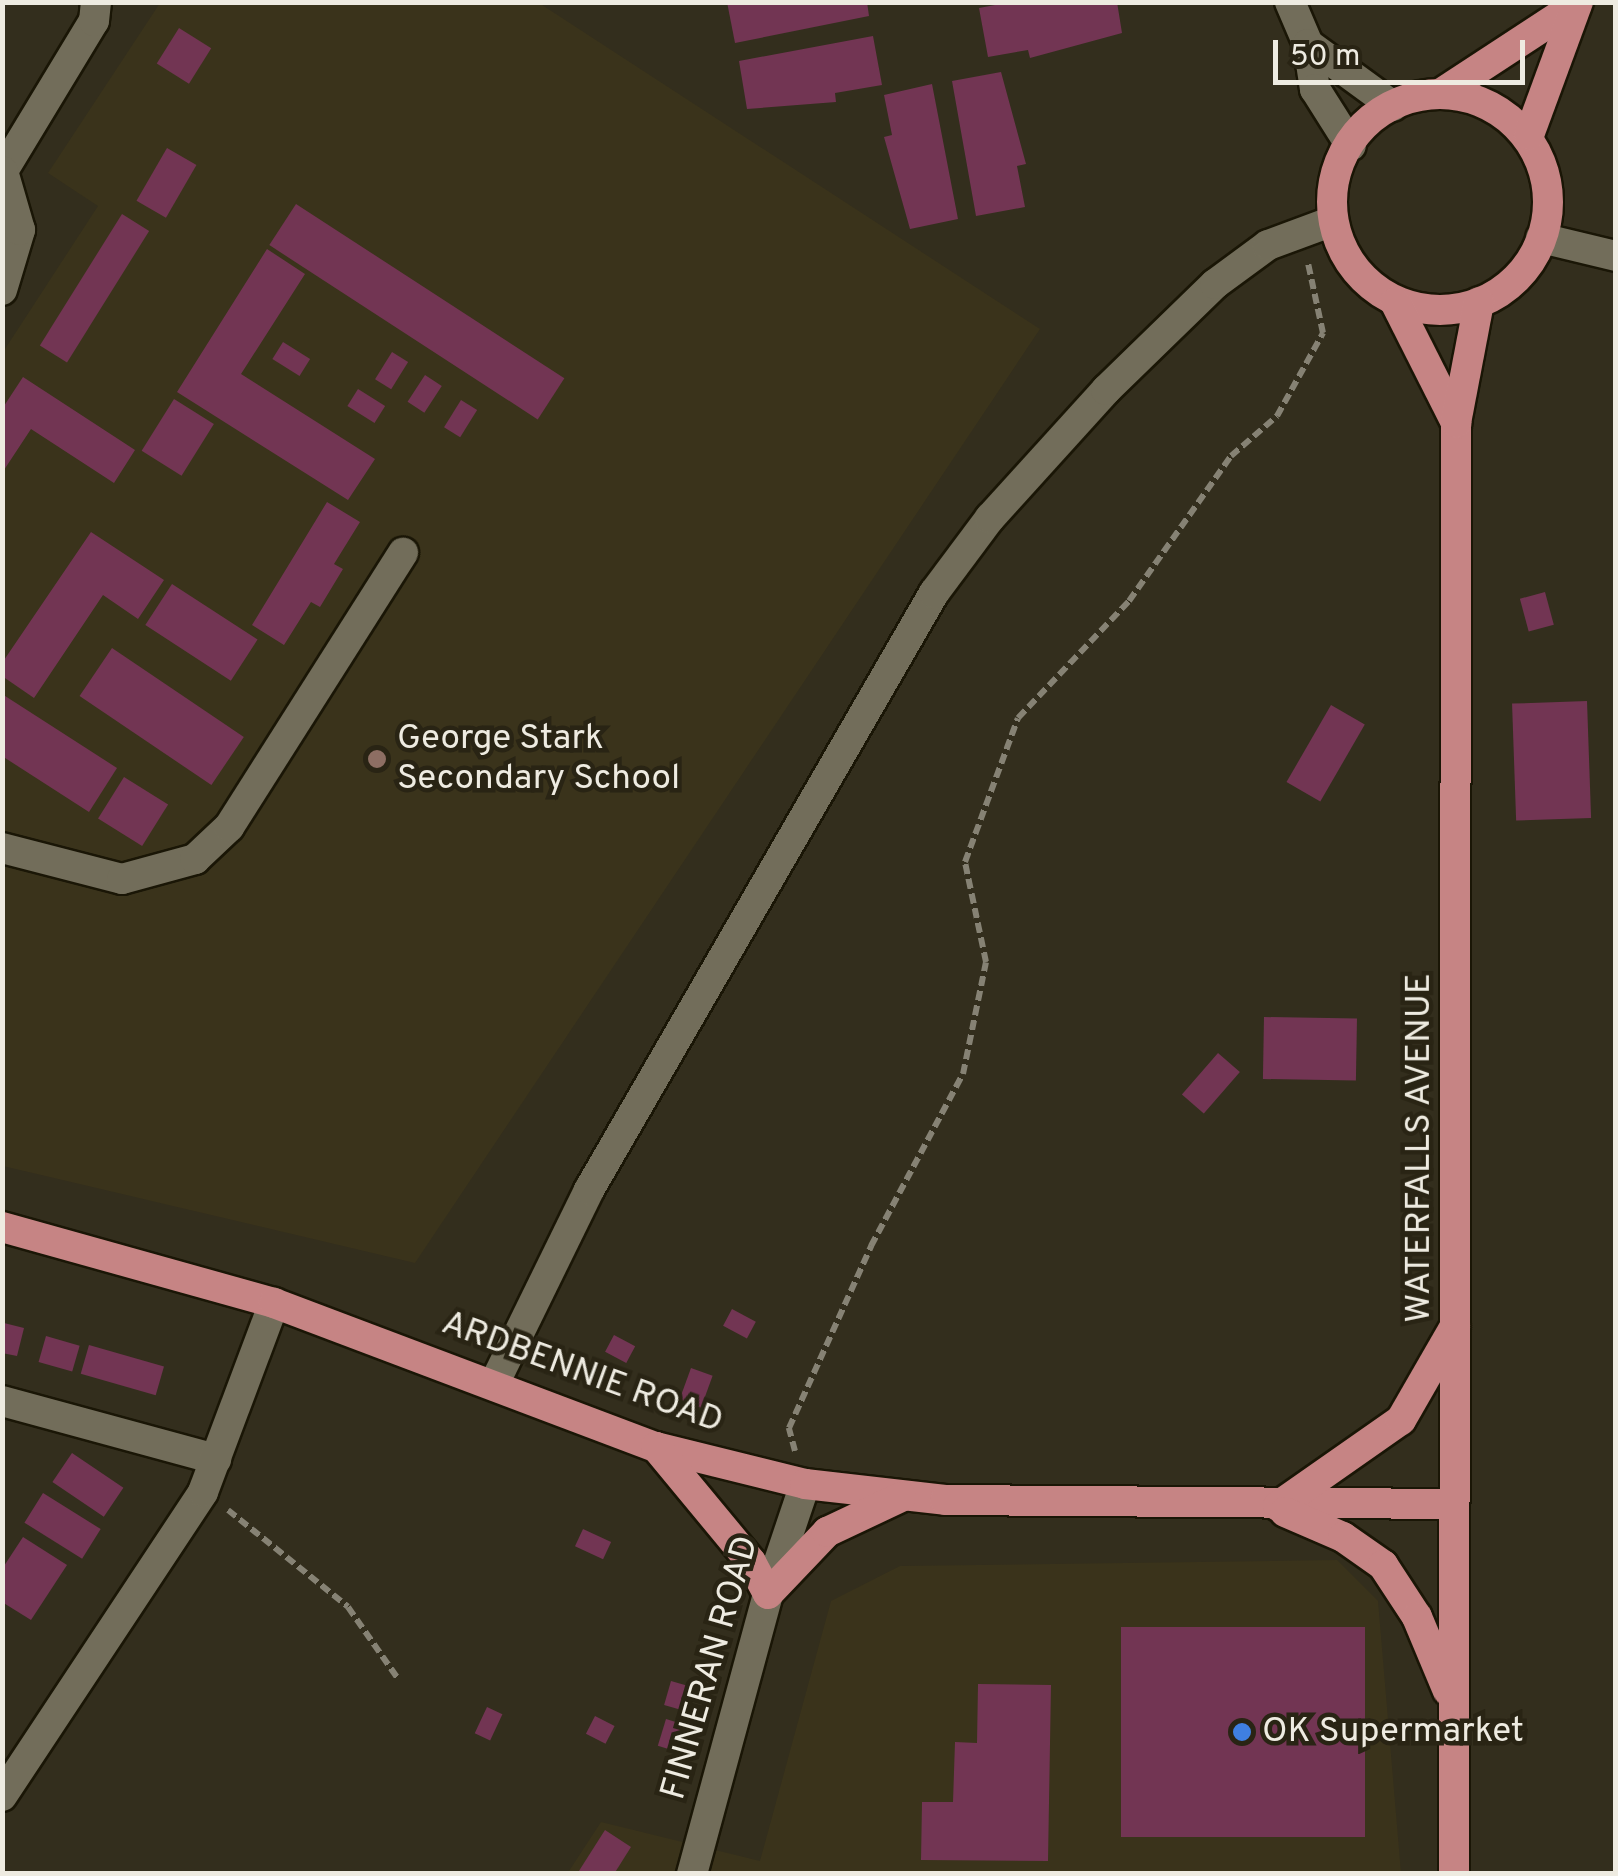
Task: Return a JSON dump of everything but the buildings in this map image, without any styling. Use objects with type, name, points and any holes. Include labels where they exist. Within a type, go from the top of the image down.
[{"type":"main road","points":[[1442,92],[1471,96],[1529,134],[1552,198],[1541,238],[1527,267],[1479,302],[1454,310],[1395,302],[1351,270],[1336,233],[1331,196],[1350,146],[1393,106],[1442,92],[1577,4]]},
{"type":"main road","points":[[1529,134],[1577,4]]},
{"type":"main road","name":"WATERFALLS AVENUE","points":[[1395,302],[1456,423]]},
{"type":"main road","name":"WATERFALLS AVENUE","points":[[1454,1874],[1451,1504],[1458,1319],[1456,423],[1479,302]]},
{"type":"main road","name":"ARDBENNIE ROAD","points":[[2,1228],[274,1303],[496,1382],[656,1447],[805,1484],[902,1497],[1276,1508],[1451,1504]]},
{"type":"main road","points":[[1276,1508],[1368,1449],[1401,1420],[1458,1319]]},
{"type":"main road","points":[[656,1447],[751,1562],[768,1594],[826,1532],[902,1497]]},
{"type":"main road","points":[[1276,1508],[1343,1538],[1383,1566],[1417,1617],[1454,1703]]},
{"type":"street","points":[[2,290],[20,230],[3,171],[94,21],[96,2]]},
{"type":"street","points":[[1290,2],[1308,44],[1316,89],[1350,146]]},
{"type":"street","points":[[1308,44],[1393,106]]},
{"type":"street","points":[[496,1382],[589,1190],[934,593],[1042,460],[1215,284],[1268,246],[1336,233]]},
{"type":"street","points":[[1541,238],[1616,256]]},
{"type":"street","points":[[2,848],[122,879],[195,859],[230,827],[404,553]]},
{"type":"street","points":[[2,1796],[203,1492],[274,1303]]},
{"type":"street","points":[[2,1401],[216,1460]]},
{"type":"street","name":"FINNERAN ROAD","points":[[692,1874],[768,1594],[805,1484]]},
{"type":"path","points":[[805,1484],[788,1428],[870,1246],[962,1074],[986,962],[965,862],[1018,718],[1129,601],[1231,456],[1278,416],[1323,333],[1305,264],[1336,233]]},
{"type":"path","points":[[203,1492],[348,1607],[399,1680]]},
{"type":"shaded area","name":"George Stark Secondary School","points":[[160,3],[539,3],[1040,329],[415,1263],[3,1166],[3,352],[98,206],[48,173]]},
{"type":"shaded area","points":[[1337,1560],[1378,1601],[1401,1873],[567,1874],[601,1822],[760,1861],[831,1601],[900,1566]]},
{"type":"place","name":"George Stark Secondary School","points":[[377,759]]},
{"type":"place","name":"OK Supermarket","points":[[1242,1732]]}]
